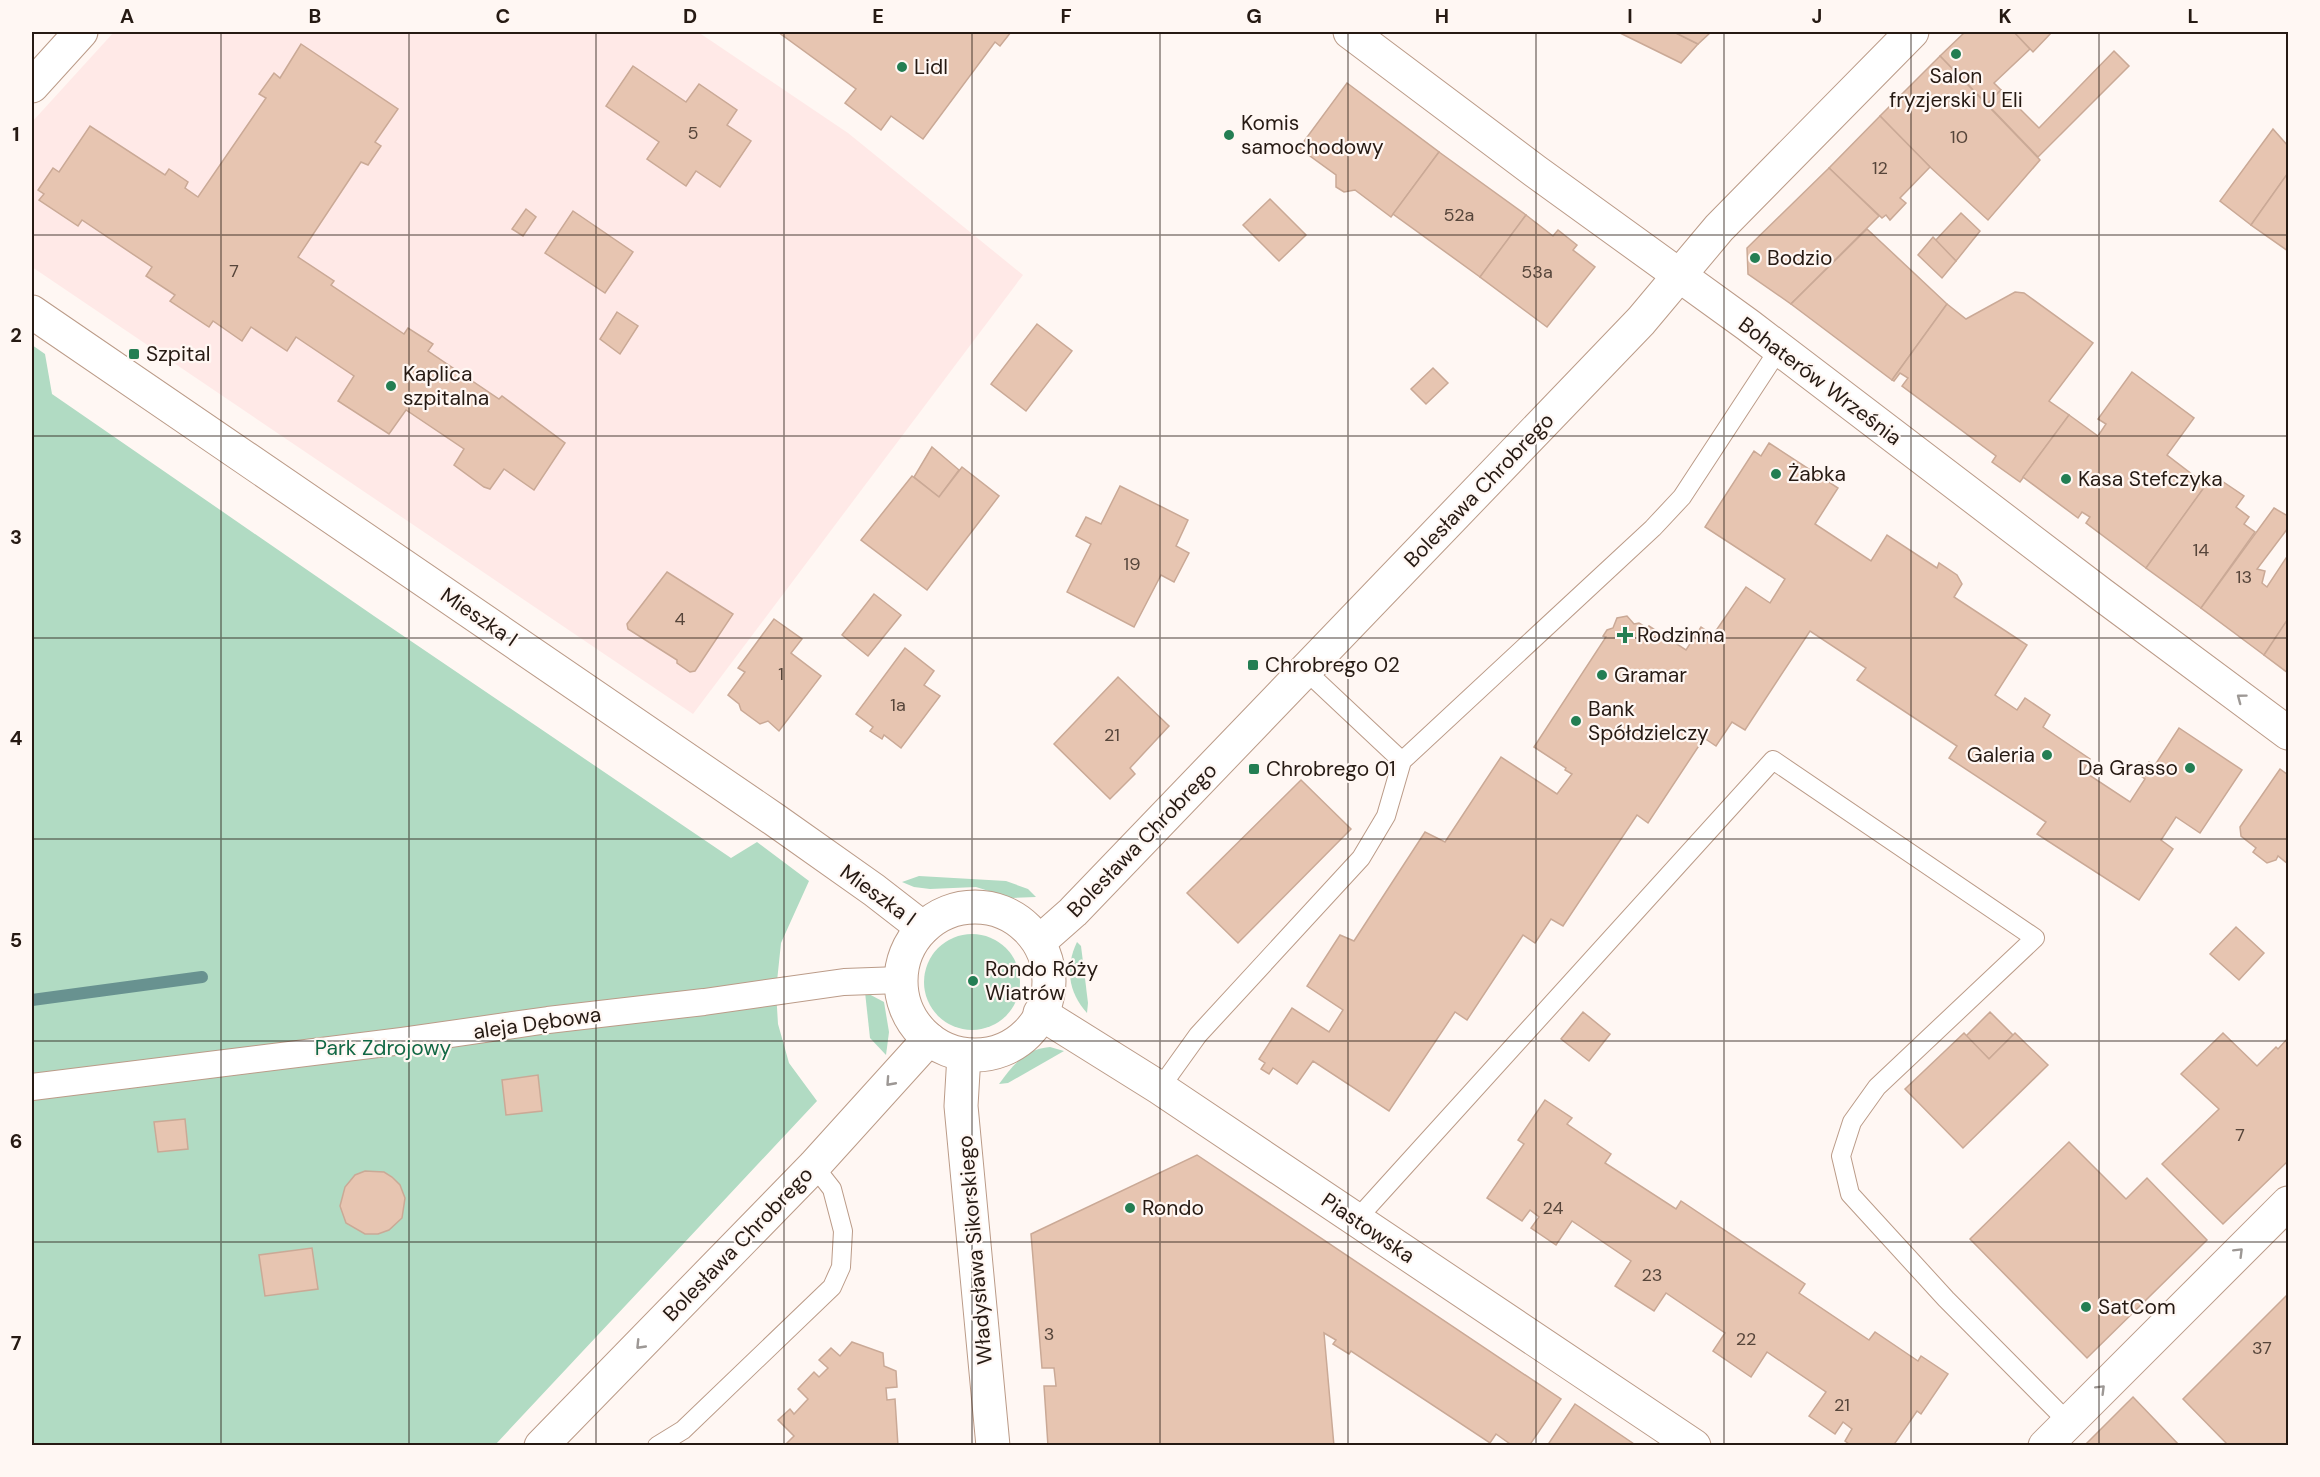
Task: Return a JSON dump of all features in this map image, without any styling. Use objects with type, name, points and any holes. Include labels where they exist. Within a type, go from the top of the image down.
[{"type":"street","points":[[32,86],[81,32]]},
{"type":"street","name":"Bohaterów Września","points":[[1350,32],[1545,178],[1680,275],[2101,594],[2289,733]]},
{"type":"street","name":"Bolesława Chrobrego","points":[[1039,942],[1072,912],[1572,394],[1641,321],[1719,228],[1912,32]]},
{"type":"street","name":"Mieszka I","points":[[32,312],[775,820],[874,890],[923,928]]},
{"type":"street","points":[[959,909],[991,909],[1015,919],[1039,942],[1048,975],[1047,1000],[1036,1023],[1018,1041],[999,1052],[964,1055],[947,1050],[930,1039],[912,1018],[903,999],[900,980],[905,955],[918,933],[935,918],[959,909]]},
{"type":"street","name":"aleja Dębowa","points":[[32,1087],[704,1002],[844,982],[900,980]]},
{"type":"street","name":"Piastowska","points":[[1040,1013],[1160,1088],[1694,1446]]},
{"type":"street","name":"Bolesława Chrobrego","points":[[541,1446],[814,1166],[930,1039]]},
{"type":"street","name":"Władysława Sikorskiego","points":[[964,1055],[961,1106],[993,1446]]},
{"type":"street","points":[[2045,1446],[2289,1203]]},
{"type":"lane","points":[[1160,1088],[1198,1035],[1361,858],[1386,816],[1402,761],[1653,528],[1682,497],[1779,349]]},
{"type":"lane","points":[[1305,670],[1402,761]]},
{"type":"lane","points":[[1356,1220],[1773,760],[2035,938],[1877,1087],[1852,1122],[1841,1156],[1850,1194],[1946,1299],[2068,1422]]},
{"type":"lane","points":[[657,1446],[683,1431],[832,1287],[841,1267],[843,1231],[832,1189],[814,1166]]},
{"type":"shaded area","points":[[114,32],[698,32],[848,133],[1023,275],[693,714],[32,267],[32,122]]},
{"type":"green space","name":"Park Zdrojowy","points":[[32,345],[45,354],[52,394],[731,858],[757,842],[809,881],[781,943],[776,991],[778,1024],[789,1063],[817,1101],[495,1445],[32,1445]]},
{"type":"green space","points":[[919,876],[1006,881],[1028,889],[1036,897],[1011,898],[976,887],[930,889],[914,887],[902,882]]},
{"type":"green space","points":[[972,934],[990,938],[1006,948],[1016,964],[1020,982],[1016,1000],[1006,1016],[990,1026],[972,1030],[954,1026],[938,1016],[928,1000],[924,982],[928,964],[938,948],[954,938]]},
{"type":"green space","points":[[1077,942],[1081,946],[1088,1003],[1087,1013],[1076,997],[1070,979],[1071,961]]},
{"type":"green space","points":[[865,992],[884,1002],[889,1032],[886,1055],[870,1038]]},
{"type":"green space","points":[[1050,1047],[1064,1051],[1008,1083],[999,1084],[1020,1059],[1033,1051]]},
{"type":"building","name":"Lidl","points":[[778,32],[1011,32],[1000,46],[995,42],[923,139],[891,116],[881,130],[845,103],[856,89]]},
{"type":"building","points":[[1618,32],[1674,32],[1698,44],[1681,63]]},
{"type":"building","points":[[1674,32],[1711,32],[1698,44]]},
{"type":"building","points":[[1965,32],[2014,32],[2030,49],[1994,83],[2001,90],[1987,104],[1940,56]]},
{"type":"building","points":[[2014,32],[2052,32],[2033,52]]},
{"type":"building","points":[[301,44],[398,109],[375,142],[381,146],[368,165],[361,162],[298,257],[334,281],[331,285],[404,334],[408,328],[433,344],[428,351],[499,399],[502,396],[565,443],[534,490],[504,469],[490,489],[484,487],[454,465],[464,449],[406,410],[389,434],[338,401],[354,376],[296,337],[287,351],[251,327],[242,341],[213,321],[209,327],[170,301],[175,295],[146,276],[152,267],[82,220],[78,226],[39,200],[44,194],[38,190],[53,168],[59,172],[90,126],[165,175],[169,169],[188,182],[185,188],[198,197],[266,98],[259,94],[274,73],[280,78]]},
{"type":"building","points":[[2114,51],[2129,66],[2038,157],[1987,104],[2001,90],[2039,128]]},
{"type":"building","points":[[1940,56],[2040,160],[1988,220],[1930,167],[1880,116]]},
{"type":"building","points":[[633,66],[686,102],[699,84],[737,110],[727,125],[751,141],[720,187],[696,171],[686,186],[647,159],[659,142],[606,106]]},
{"type":"building","points":[[1347,83],[1439,152],[1391,217],[1355,190],[1344,192],[1336,187],[1336,175],[1299,148]]},
{"type":"building","points":[[1880,116],[1930,167],[1900,198],[1906,203],[1890,220],[1886,215],[1882,218],[1829,168]]},
{"type":"building","points":[[2273,129],[2288,146],[2288,173],[2251,225],[2220,201]]},
{"type":"building","points":[[1439,152],[1526,215],[1480,277],[1393,214]]},
{"type":"building","points":[[1829,168],[1879,216],[1791,304],[1748,274],[1747,248]]},
{"type":"building","points":[[2288,173],[2288,251],[2251,225]]},
{"type":"building","points":[[1270,199],[1306,235],[1279,261],[1243,225]]},
{"type":"building","points":[[526,209],[536,217],[523,236],[512,229]]},
{"type":"building","points":[[573,211],[633,252],[605,293],[545,253]]},
{"type":"building","points":[[1961,213],[1980,231],[1956,261],[1935,241]]},
{"type":"building","points":[[1526,215],[1553,236],[1558,230],[1577,245],[1573,250],[1595,267],[1547,327],[1480,277]]},
{"type":"building","points":[[1867,229],[1947,304],[1892,380],[1791,304]]},
{"type":"building","points":[[1933,237],[1956,261],[1942,278],[1918,255]]},
{"type":"building","points":[[2015,292],[2024,293],[2093,343],[2049,401],[2069,415],[2020,482],[1992,462],[1996,456],[1902,386],[1908,378],[1900,373],[1894,381],[1892,380],[1947,304],[1966,319]]},
{"type":"building","points":[[617,312],[638,326],[620,354],[600,339]]},
{"type":"building","points":[[1037,324],[1072,351],[1026,411],[991,384]]},
{"type":"building","points":[[1433,368],[1448,383],[1426,404],[1411,389]]},
{"type":"building","points":[[2132,372],[2194,418],[2167,455],[2206,485],[2146,568],[2086,523],[2090,517],[2082,512],[2078,518],[2023,477],[2069,415],[2098,436],[2106,424],[2098,419]]},
{"type":"building","points":[[1769,443],[1838,488],[1815,524],[1871,561],[1887,535],[1937,568],[1939,563],[1957,575],[1962,584],[1954,597],[2027,645],[1995,695],[2017,710],[2025,698],[2050,715],[2043,727],[2090,759],[2083,771],[2130,802],[2145,779],[2141,776],[2149,762],[2155,765],[2179,728],[2242,770],[2200,833],[2176,817],[2161,840],[2173,849],[2139,900],[2037,834],[2046,822],[1949,758],[1957,746],[1857,680],[1866,668],[1810,631],[1745,730],[1732,722],[1716,746],[1704,738],[1648,823],[1637,815],[1563,926],[1551,919],[1535,943],[1523,935],[1467,1020],[1455,1012],[1389,1111],[1313,1061],[1297,1084],[1273,1068],[1269,1074],[1261,1069],[1265,1063],[1259,1059],[1292,1008],[1329,1032],[1343,1010],[1307,986],[1340,935],[1354,941],[1425,832],[1445,842],[1501,757],[1557,794],[1572,774],[1534,747],[1606,637],[1603,636],[1607,630],[1613,628],[1617,618],[1627,616],[1634,624],[1639,623],[1647,628],[1649,626],[1686,650],[1701,627],[1713,635],[1746,587],[1770,603],[1785,579],[1705,527],[1754,451],[1761,456]]},
{"type":"building","points":[[932,447],[959,470],[939,497],[914,477]]},
{"type":"building","points":[[962,467],[999,496],[927,590],[861,540],[912,476],[939,497]]},
{"type":"building","points":[[2213,475],[2244,496],[2236,507],[2249,517],[2244,524],[2255,532],[2201,608],[2146,568]]},
{"type":"building","points":[[1120,486],[1188,520],[1176,546],[1189,553],[1174,582],[1161,575],[1134,627],[1067,592],[1091,544],[1076,536],[1086,517],[1101,524]]},
{"type":"building","points":[[2274,508],[2288,516],[2288,528],[2257,569],[2265,571],[2262,583],[2267,587],[2288,555],[2288,619],[2264,655],[2201,608]]},
{"type":"building","points":[[667,572],[733,614],[695,671],[690,672],[677,663],[677,660],[628,629],[627,624]]},
{"type":"building","points":[[874,594],[901,615],[868,656],[842,635]]},
{"type":"building","points":[[774,619],[802,639],[791,653],[821,676],[779,731],[768,721],[760,724],[741,710],[739,704],[728,695],[745,672],[738,668]]},
{"type":"building","points":[[2288,619],[2288,673],[2264,655]]},
{"type":"building","points":[[905,648],[934,671],[924,685],[940,696],[901,748],[884,735],[882,739],[870,731],[873,727],[856,714]]},
{"type":"building","points":[[1118,677],[1169,726],[1130,768],[1135,774],[1110,799],[1054,744]]},
{"type":"building","points":[[2280,769],[2288,775],[2288,864],[2278,856],[2276,860],[2267,863],[2253,852],[2256,848],[2241,836],[2240,827]]},
{"type":"building","points":[[1301,780],[1351,829],[1238,943],[1187,893]]},
{"type":"building","points":[[2236,927],[2264,953],[2239,980],[2210,954]]},
{"type":"building","points":[[1583,1012],[1610,1034],[1589,1061],[1561,1039]]},
{"type":"building","points":[[1990,1012],[2013,1035],[1989,1059],[1966,1036]]},
{"type":"building","points":[[1964,1033],[1989,1059],[2015,1033],[2048,1065],[1963,1148],[1905,1089]]},
{"type":"building","points":[[2223,1033],[2257,1066],[2288,1038],[2288,1161],[2223,1224],[2162,1164],[2219,1109],[2181,1074]]},
{"type":"building","points":[[538,1075],[542,1111],[506,1115],[502,1080]]},
{"type":"building","points":[[1545,1100],[1572,1118],[1567,1124],[1611,1154],[1605,1163],[1676,1209],[1681,1201],[1805,1284],[1799,1293],[1869,1340],[1875,1332],[1918,1361],[1921,1356],[1948,1374],[1921,1414],[1917,1411],[1893,1446],[1852,1446],[1845,1441],[1852,1429],[1843,1422],[1835,1434],[1809,1416],[1826,1392],[1767,1352],[1751,1377],[1713,1351],[1725,1333],[1666,1293],[1654,1311],[1615,1286],[1631,1261],[1572,1221],[1556,1245],[1531,1228],[1539,1217],[1530,1210],[1522,1221],[1487,1198],[1524,1144],[1518,1140]]},
{"type":"building","points":[[185,1119],[188,1149],[158,1152],[154,1122]]},
{"type":"building","points":[[2069,1142],[2126,1199],[2147,1178],[2207,1240],[2087,1358],[1970,1239]]},
{"type":"building","points":[[1197,1155],[1561,1399],[1529,1446],[1513,1446],[1496,1434],[1490,1443],[1351,1351],[1349,1354],[1333,1344],[1336,1340],[1324,1333],[1334,1446],[1048,1446],[1044,1386],[1056,1386],[1054,1368],[1042,1368],[1031,1234]]},
{"type":"building","points":[[365,1171],[384,1172],[392,1177],[400,1185],[405,1198],[402,1218],[389,1230],[378,1234],[365,1234],[346,1223],[340,1206],[345,1187],[355,1175]]},
{"type":"building","points":[[312,1248],[318,1289],[265,1296],[259,1255]]},
{"type":"building","points":[[2287,1295],[2288,1446],[2229,1446],[2183,1399]]},
{"type":"building","points":[[852,1342],[883,1353],[884,1366],[896,1371],[897,1387],[886,1388],[887,1400],[895,1399],[898,1446],[784,1446],[794,1436],[778,1420],[790,1409],[794,1414],[808,1399],[798,1389],[814,1372],[819,1377],[828,1368],[819,1360],[831,1348],[840,1356]]},
{"type":"building","points":[[2133,1397],[2180,1446],[2084,1446]]},
{"type":"building","points":[[1575,1404],[1637,1446],[1547,1446]]},
{"type":"waterway","points":[[32,1000],[202,977]]},
{"type":"place","name":"Salon fryzjerski U Eli","points":[[1956,54]]},
{"type":"place","name":"Lidl","points":[[902,67]]},
{"type":"place","name":"Komis samochodowy","points":[[1229,135]]},
{"type":"place","name":"Bodzio","points":[[1755,258]]},
{"type":"place","name":"Szpital","points":[[134,354]]},
{"type":"place","name":"Kaplica szpitalna","points":[[391,386]]},
{"type":"place","name":"Żabka","points":[[1776,474]]},
{"type":"place","name":"Kasa Stefczyka","points":[[2066,479]]},
{"type":"place","name":"Rodzinna","points":[[1625,635]]},
{"type":"place","name":"Chrobrego 02","points":[[1253,665]]},
{"type":"place","name":"Gramar","points":[[1602,675]]},
{"type":"place","name":"Bank Spółdzielczy","points":[[1576,721]]},
{"type":"place","name":"Galeria","points":[[2047,755]]},
{"type":"place","name":"Da Grasso","points":[[2190,768]]},
{"type":"place","name":"Chrobrego 01","points":[[1254,769]]},
{"type":"place","name":"Rondo Róży Wiatrów","points":[[973,981]]},
{"type":"place","name":"Rondo","points":[[1130,1208]]},
{"type":"place","name":"SatCom","points":[[2086,1307]]}]
